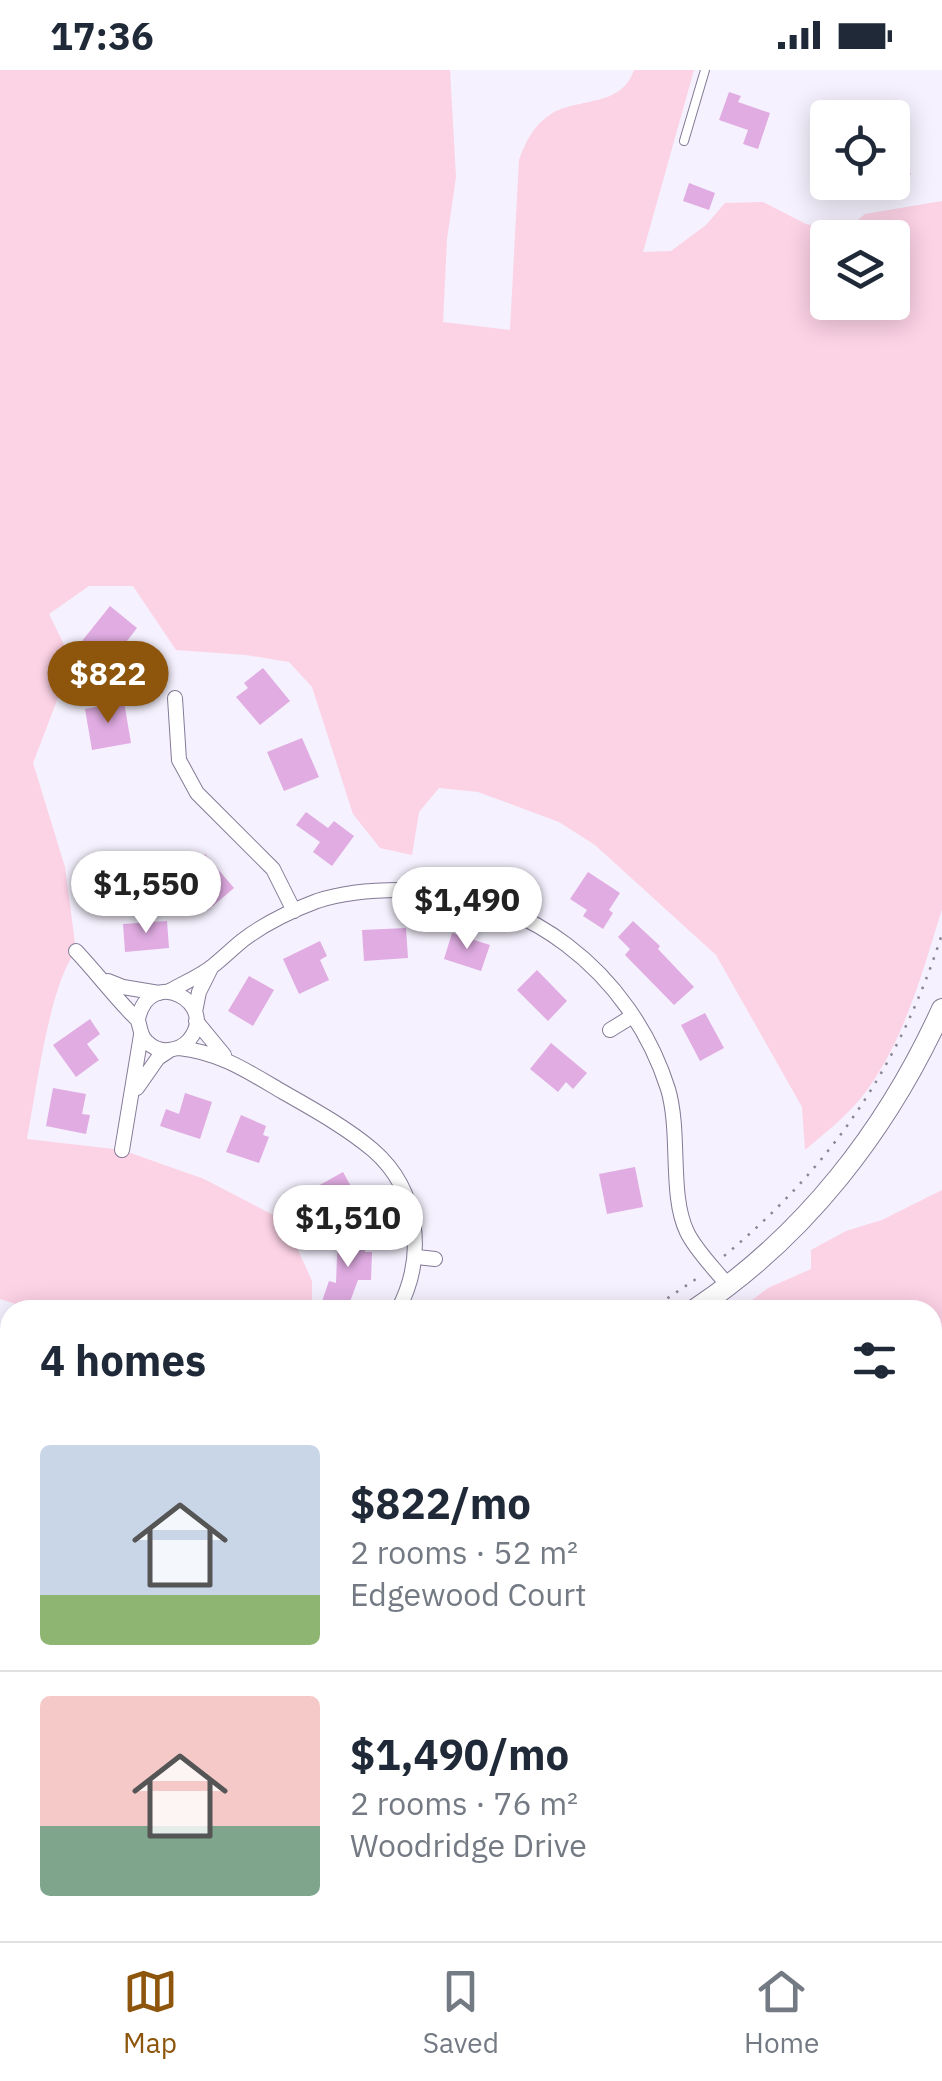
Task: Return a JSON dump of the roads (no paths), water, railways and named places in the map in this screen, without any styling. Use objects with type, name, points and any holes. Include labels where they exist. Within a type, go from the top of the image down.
[{"type":"main road","points":[[709,1300],[729,1287],[800,1222],[872,1134],[918,1060],[942,1009]]},
{"type":"street","points":[[175,698],[180,760],[197,792],[274,868],[294,911]]},
{"type":"street","points":[[122,1150],[141,1035],[138,1019],[144,1002],[212,968],[245,938],[320,900],[367,890],[414,890],[489,903],[526,917],[578,952],[604,977],[654,1051],[669,1093],[677,1146],[679,1205],[687,1233],[729,1287]]},
{"type":"street","points":[[76,951],[138,1019]]},
{"type":"street","points":[[132,1098],[145,1073],[192,1037],[199,992],[212,968]]},
{"type":"street","points":[[102,979],[123,987],[185,998],[213,1044],[232,1062]]},
{"type":"street","points":[[610,1030],[631,1017]]},
{"type":"street","points":[[141,1035],[154,1047],[206,1051],[232,1062],[373,1150],[408,1196],[417,1257],[403,1300]]},
{"type":"street","points":[[417,1257],[435,1259]]},
{"type":"lane","points":[[684,141],[706,70]]}]
